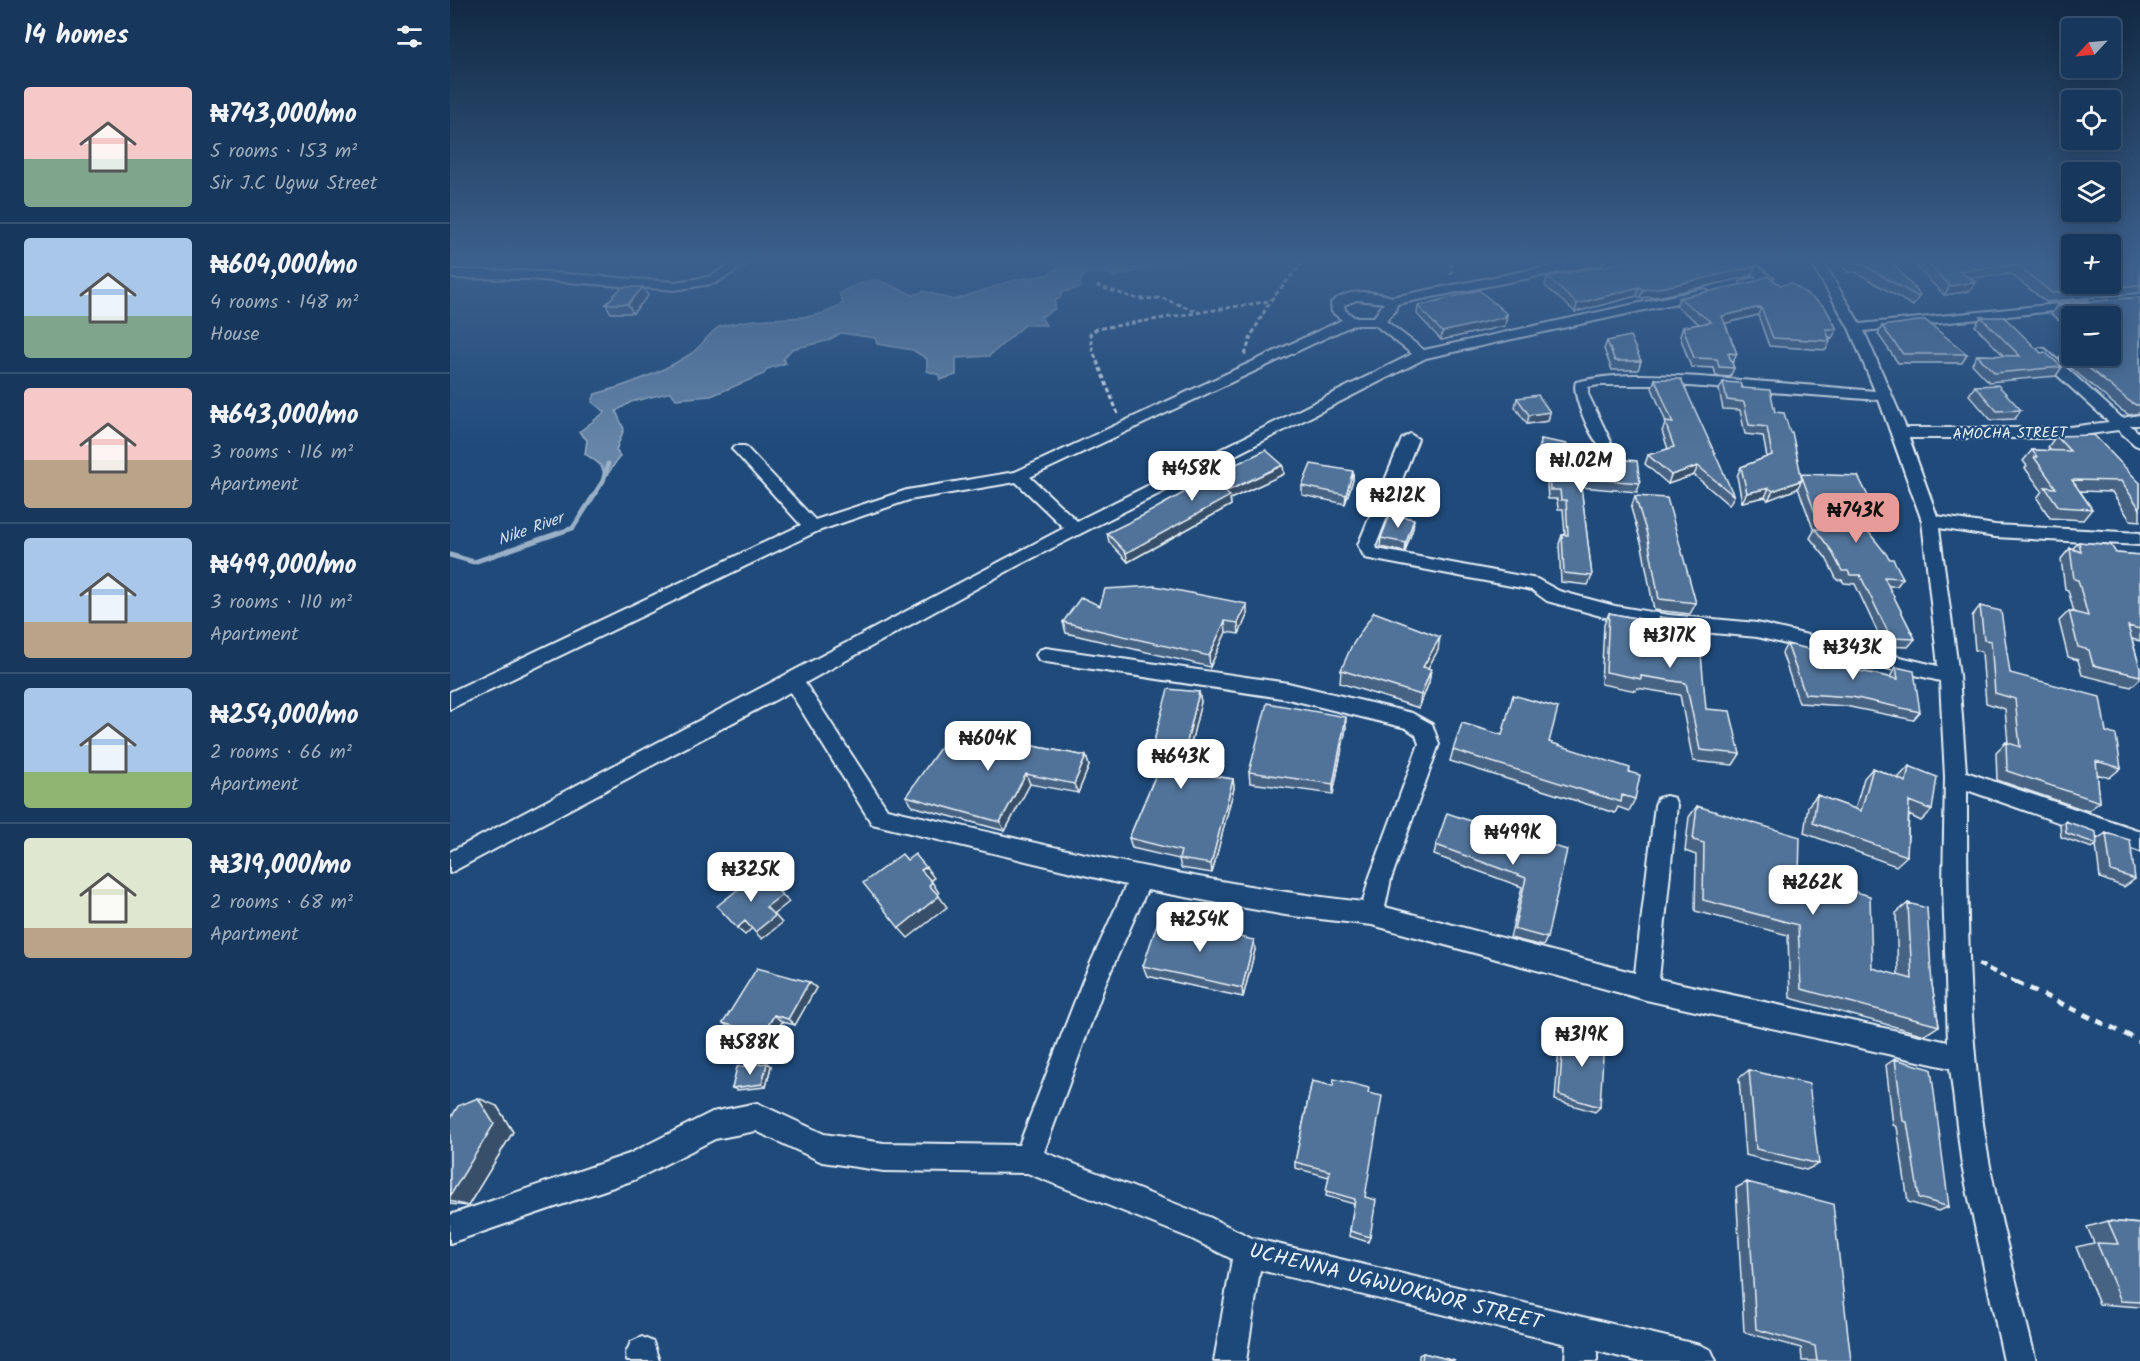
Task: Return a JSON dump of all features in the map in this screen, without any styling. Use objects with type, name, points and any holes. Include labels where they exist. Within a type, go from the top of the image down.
[{"type":"street","points":[[450,701],[812,526],[907,495],[1019,476],[1346,324]]},
{"type":"street","points":[[1381,324],[1421,354]]},
{"type":"street","points":[[450,863],[847,650],[1077,530],[1383,377],[1421,354],[1563,324]]},
{"type":"street","points":[[1853,324],[1882,396],[1900,432],[1930,521],[1949,676],[1956,777],[1955,886],[1962,1058],[1976,1166],[2020,1361]]},
{"type":"street","points":[[1856,328],[1895,324]]},
{"type":"street","points":[[2009,324],[2014,328]]},
{"type":"street","points":[[2031,344],[2140,442]]},
{"type":"street","points":[[1603,442],[1581,394],[1581,385],[1586,381],[1611,378],[1663,380],[1882,396]]},
{"type":"street","name":"AMOCHA STREET","points":[[1900,432],[2062,433],[2106,429],[2130,420],[2140,420]]},
{"type":"street","points":[[1410,440],[1367,545],[1371,554],[1537,585],[1553,596],[1615,613],[1668,622],[1757,630],[1949,676]]},
{"type":"street","points":[[740,449],[812,526]]},
{"type":"street","points":[[1019,476],[1077,530]]},
{"type":"street","points":[[1930,521],[1995,531],[2140,539]]},
{"type":"street","points":[[1046,655],[1288,691],[1365,712],[1412,721],[1425,730],[1429,744],[1380,879],[1372,914]]},
{"type":"street","points":[[793,681],[880,817],[1141,878],[1285,904],[1372,914],[1646,988],[1962,1058]]},
{"type":"street","points":[[1956,777],[2140,841]]},
{"type":"street","points":[[1646,988],[1666,805]]},
{"type":"street","points":[[1027,1159],[1095,980],[1141,878]]},
{"type":"street","name":"UCHENNA UGWUOKWOR STREET","points":[[450,1229],[634,1166],[712,1126],[757,1118],[822,1148],[884,1157],[1027,1159],[1199,1227],[1248,1252],[1700,1361]]},
{"type":"street","points":[[1230,1361],[1248,1252]]},
{"type":"street","points":[[1581,1331],[1581,1361]]},
{"type":"path","points":[[1124,428],[1093,351],[1090,334],[1096,329],[1129,324]]},
{"type":"path","points":[[1257,365],[1244,354],[1245,346],[1259,324]]},
{"type":"path","points":[[1959,955],[2140,1041]]},
{"type":"water","points":[[1045,324],[1046,325],[1025,325],[989,356],[956,358],[956,375],[940,380],[939,375],[927,371],[927,359],[913,350],[877,344],[875,338],[841,333],[827,341],[792,349],[783,359],[786,363],[767,369],[764,374],[711,396],[676,399],[671,392],[631,402],[616,411],[624,429],[616,450],[620,456],[603,481],[602,468],[585,454],[587,440],[579,432],[605,412],[592,402],[595,394],[658,372],[692,353],[719,327],[726,325]]},
{"type":"building","points":[[1434,324],[1478,324],[1442,332]]},
{"type":"building","points":[[1703,324],[1725,324],[1737,354],[1728,353],[1734,368],[1719,367],[1717,359],[1694,358],[1683,327]]},
{"type":"building","points":[[1767,324],[1834,324],[1837,329],[1826,329],[1830,341],[1773,338]]},
{"type":"building","points":[[1929,324],[1967,354],[1903,354],[1882,326]]},
{"type":"building","points":[[1988,324],[2011,324],[2041,353],[2045,352],[2062,367],[1995,373],[1977,355],[2020,356]]},
{"type":"building","points":[[2121,324],[2140,324],[2140,405],[2129,401],[2086,366],[2121,366]]},
{"type":"building","points":[[1630,336],[1641,361],[1615,361],[1607,341]]},
{"type":"building","points":[[1655,379],[1681,379],[1734,496],[1698,466],[1671,475],[1648,455],[1674,447],[1665,422],[1673,423]]},
{"type":"building","points":[[1723,382],[1740,383],[1742,388],[1770,390],[1775,412],[1784,413],[1790,432],[1792,432],[1802,480],[1773,491],[1769,488],[1747,493],[1741,467],[1772,455],[1767,427],[1749,425],[1744,402],[1727,400]]},
{"type":"building","points":[[1998,385],[2021,410],[1997,411],[1975,386]]},
{"type":"building","points":[[1538,395],[1550,412],[1529,415],[1517,398]]},
{"type":"building","points":[[2094,435],[2140,483],[2140,509],[2121,481],[2072,480],[2092,509],[2059,507],[2045,487],[2056,488],[2034,457],[2037,457],[2032,450],[2070,451],[2056,436]]},
{"type":"building","points":[[1541,439],[1567,444],[1568,448],[1598,453],[1598,457],[1637,461],[1640,483],[1580,478],[1592,576],[1564,573],[1562,535],[1568,535],[1566,500],[1561,500],[1560,490],[1550,490],[1548,458],[1540,457]]},
{"type":"building","points":[[1266,450],[1283,465],[1225,492],[1230,496],[1126,553],[1107,533],[1228,468]]},
{"type":"building","points":[[1311,464],[1353,471],[1346,495],[1302,486]]},
{"type":"building","points":[[1801,474],[1858,476],[1869,498],[1855,497],[1857,501],[1844,501],[1890,559],[1893,559],[1903,578],[1884,577],[1915,639],[1891,638],[1860,575],[1850,575],[1848,571],[1842,571],[1831,550],[1815,529],[1821,529]]},
{"type":"building","points":[[1635,496],[1667,498],[1696,603],[1659,599],[1647,534]]},
{"type":"building","points":[[1390,514],[1414,519],[1406,543],[1381,538]]},
{"type":"building","points":[[2079,542],[2111,545],[2116,553],[2140,555],[2140,629],[2128,626],[2140,668],[2140,676],[2093,665],[2089,650],[2078,647],[2069,611],[2088,616],[2078,580],[2074,579],[2070,548],[2081,552]]},
{"type":"building","points":[[1155,586],[1247,604],[1238,623],[1225,621],[1209,656],[1063,622],[1081,597],[1100,606],[1105,589]]},
{"type":"building","points":[[1980,606],[2001,611],[2010,673],[2100,697],[2106,732],[2116,735],[2121,768],[2096,761],[2100,802],[2007,771],[2006,742],[2020,747],[2015,699],[1995,693],[1991,641],[1984,640]]},
{"type":"building","points":[[1374,612],[1440,637],[1423,667],[1431,669],[1421,695],[1341,670],[1351,647]]},
{"type":"building","points":[[1609,613],[1660,623],[1660,617],[1698,621],[1706,709],[1730,711],[1740,754],[1700,750],[1686,683],[1641,676],[1641,679],[1606,672]]},
{"type":"building","points":[[1787,644],[1826,653],[1831,665],[1898,679],[1896,667],[1914,671],[1920,712],[1852,697],[1805,694]]},
{"type":"building","points":[[1168,689],[1199,692],[1180,771],[1233,779],[1211,864],[1179,859],[1181,851],[1129,838],[1163,758],[1150,756]]},
{"type":"building","points":[[1513,695],[1558,708],[1549,742],[1630,768],[1629,772],[1640,775],[1635,799],[1622,795],[1621,802],[1453,750],[1462,723],[1502,735]]},
{"type":"building","points":[[1267,703],[1346,717],[1333,784],[1249,772]]},
{"type":"building","points":[[957,724],[988,733],[986,737],[1086,756],[1074,784],[1026,774],[1000,822],[906,796]]},
{"type":"building","points":[[1909,766],[1937,777],[1932,810],[1909,801],[1907,856],[1813,823],[1817,795],[1861,811],[1873,768],[1906,782]]},
{"type":"building","points":[[1697,806],[1800,837],[1799,875],[1870,896],[1872,968],[1912,979],[1908,903],[1927,908],[1932,985],[1939,1026],[1801,989],[1798,925],[1703,900],[1704,843],[1693,840]]},
{"type":"building","points":[[1447,813],[1535,843],[1535,840],[1567,850],[1547,938],[1514,929],[1526,878],[1436,845]]},
{"type":"building","points":[[2065,821],[2096,832],[2097,844],[2066,833]]},
{"type":"building","points":[[2106,833],[2130,840],[2135,879],[2111,871]]},
{"type":"building","points":[[902,854],[907,860],[915,854],[926,867],[921,870],[932,882],[929,885],[939,896],[899,928],[863,883]]},
{"type":"building","points":[[760,872],[782,895],[766,907],[775,916],[755,932],[745,921],[737,928],[717,906]]},
{"type":"building","points":[[1158,921],[1185,926],[1187,921],[1217,927],[1216,932],[1254,940],[1242,988],[1143,966]]},
{"type":"building","points":[[757,968],[809,982],[788,1019],[774,1015],[763,1034],[723,1023]]},
{"type":"building","points":[[1564,1029],[1604,1040],[1600,1107],[1559,1095]]},
{"type":"building","points":[[1895,1059],[1931,1069],[1949,1207],[1919,1198],[1907,1122],[1903,1121]]},
{"type":"building","points":[[767,1063],[762,1084],[732,1088],[737,1067]]},
{"type":"building","points":[[1749,1070],[1809,1084],[1819,1164],[1756,1149]]},
{"type":"building","points":[[1334,1079],[1369,1088],[1368,1093],[1382,1096],[1365,1197],[1376,1200],[1370,1237],[1350,1231],[1355,1199],[1326,1191],[1330,1171],[1295,1162],[1312,1081],[1333,1086]]},
{"type":"building","points":[[478,1098],[494,1124],[450,1196],[450,1119],[458,1106]]},
{"type":"building","points":[[1747,1182],[1833,1204],[1851,1361],[1817,1361],[1815,1346],[1756,1329]]},
{"type":"building","points":[[2108,1221],[2140,1224],[2140,1302],[2121,1301],[2097,1243],[2118,1244]]},
{"type":"building","points":[[1423,1353],[1455,1361],[1422,1361]]},
{"type":"waterway","name":"Nike River","points":[[450,555],[474,562],[573,528],[603,481],[608,464]]}]
